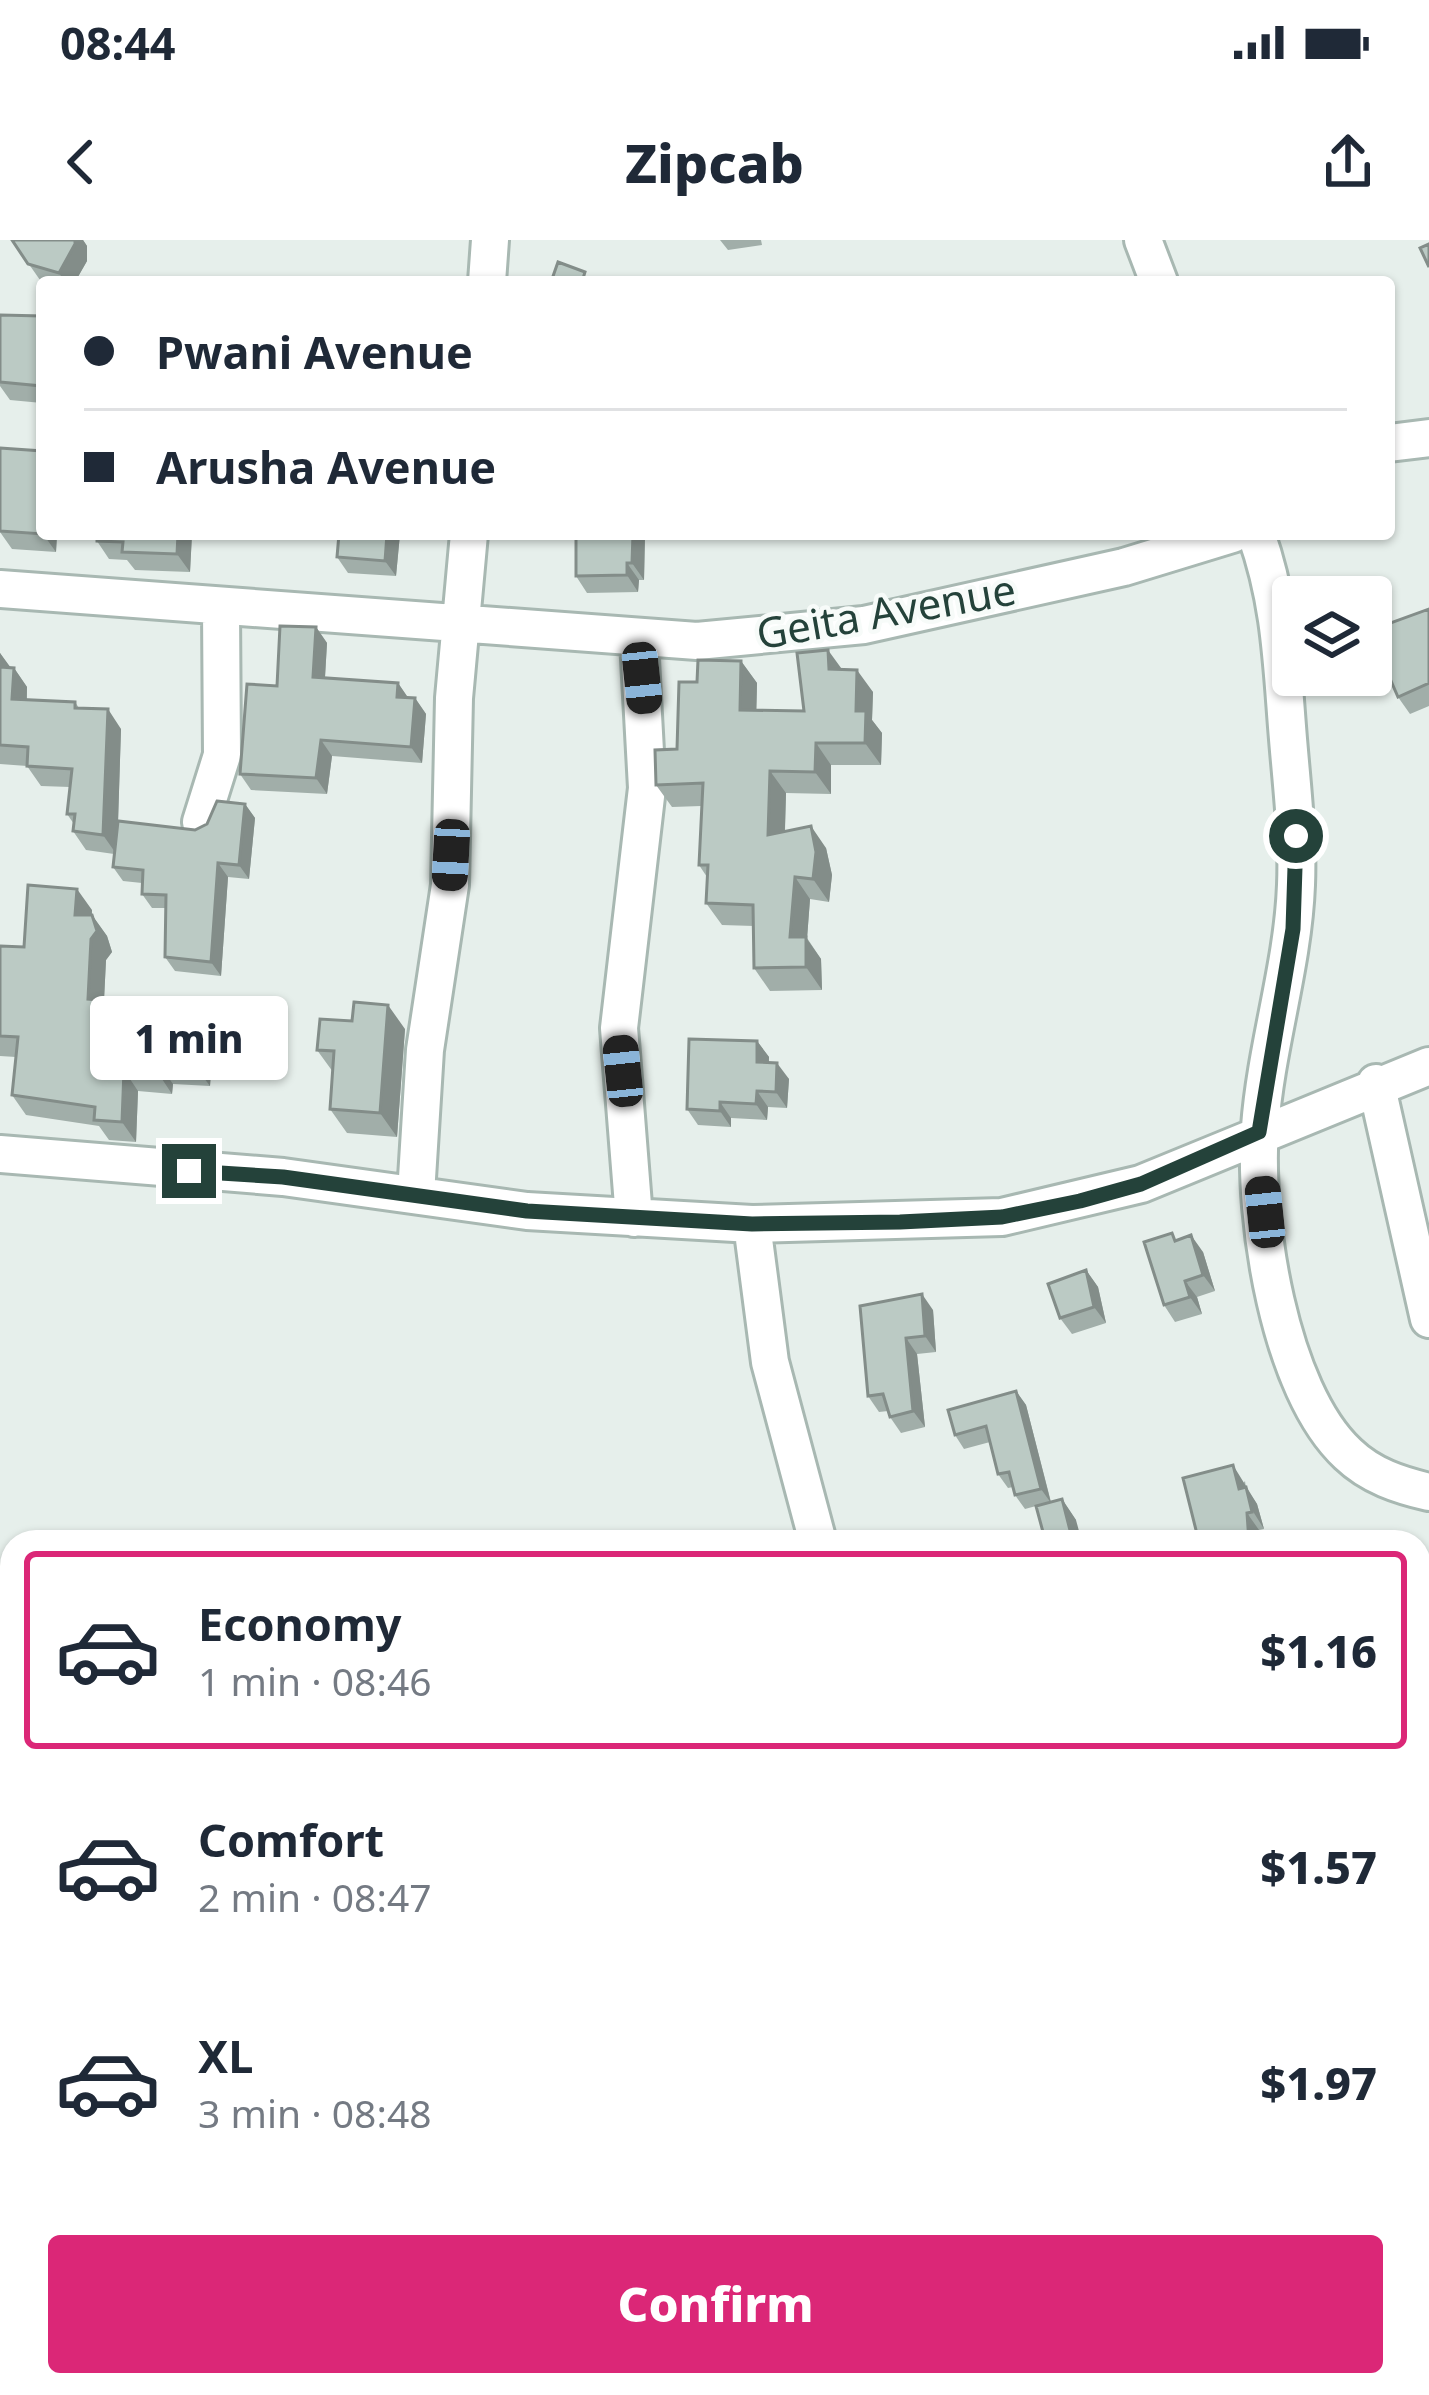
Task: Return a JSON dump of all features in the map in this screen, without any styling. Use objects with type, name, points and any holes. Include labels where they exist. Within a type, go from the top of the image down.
[{"type":"street","points":[[487,276],[490,240]]},
{"type":"street","points":[[1143,240],[1157,276]]},
{"type":"street","points":[[1395,442],[1429,438]]},
{"type":"street","points":[[416,1194],[425,1050],[450,885],[468,540]]},
{"type":"street","name":"Geita Avenue","points":[[0,590],[221,609],[461,622],[639,641],[697,641],[864,625],[1124,567],[1212,540]]},
{"type":"street","points":[[1258,540],[1278,600],[1297,884],[1259,1132],[1285,1339],[1328,1433],[1350,1456],[1386,1480],[1429,1492]]},
{"type":"street","points":[[201,821],[223,755],[221,609]]},
{"type":"street","points":[[634,1218],[619,1028],[627,924],[647,788],[639,641]]},
{"type":"street","points":[[0,1154],[283,1177],[527,1211],[634,1218],[752,1224],[1002,1217],[1141,1184],[1376,1083],[1429,1066]]},
{"type":"street","points":[[1376,1083],[1429,1319]]},
{"type":"street","points":[[752,1224],[770,1362],[815,1530]]},
{"type":"building","points":[[12,240],[75,240],[75,244],[59,273],[28,264]]},
{"type":"building","points":[[1429,244],[1429,267],[1420,248]]},
{"type":"building","points":[[558,262],[585,272],[584,276],[553,276]]},
{"type":"building","points":[[0,315],[36,316],[36,385],[0,382]]},
{"type":"building","points":[[0,448],[36,451],[36,534],[0,531]]},
{"type":"building","points":[[178,540],[177,554],[122,552],[123,542],[97,541]]},
{"type":"building","points":[[338,540],[387,540],[385,561],[337,557]]},
{"type":"building","points":[[576,540],[633,540],[627,575],[576,576]]},
{"type":"building","points":[[1429,609],[1429,683],[1398,697],[1392,683],[1392,622]]},
{"type":"building","points":[[280,626],[316,627],[313,677],[398,683],[397,697],[415,698],[411,747],[321,740],[316,778],[240,774],[247,684],[277,686]]},
{"type":"building","points":[[828,650],[829,669],[857,670],[856,711],[866,711],[865,743],[816,743],[815,772],[770,771],[768,835],[811,826],[816,852],[813,879],[795,877],[790,937],[806,937],[806,967],[754,968],[753,905],[706,903],[708,865],[699,865],[703,783],[656,785],[655,750],[677,749],[679,682],[697,682],[698,660],[741,661],[740,710],[804,711],[797,653]]},
{"type":"building","points":[[0,667],[14,668],[12,699],[108,709],[103,835],[73,831],[75,814],[67,814],[72,769],[27,766],[28,747],[0,745]]},
{"type":"building","points":[[217,801],[245,804],[239,865],[218,863],[211,962],[165,957],[166,895],[142,894],[143,870],[113,867],[118,821],[195,830],[207,824]]},
{"type":"building","points":[[28,885],[77,889],[75,915],[92,915],[97,931],[91,939],[88,999],[199,1007],[195,1066],[158,1063],[158,1073],[124,1070],[122,1122],[94,1120],[95,1107],[12,1095],[18,1037],[0,1036],[0,946],[24,947]]},
{"type":"building","points":[[354,1002],[388,1005],[380,1113],[330,1109],[334,1051],[317,1050],[320,1019],[352,1021]]},
{"type":"building","points":[[689,1039],[757,1041],[757,1062],[777,1063],[776,1092],[757,1091],[756,1104],[720,1102],[720,1111],[687,1109]]},
{"type":"building","points":[[1172,1233],[1175,1241],[1191,1235],[1203,1275],[1185,1281],[1190,1297],[1164,1305],[1144,1242]]},
{"type":"building","points":[[1086,1270],[1094,1307],[1060,1318],[1048,1284]]},
{"type":"building","points":[[922,1294],[925,1336],[906,1338],[913,1411],[890,1417],[883,1394],[868,1396],[860,1306]]},
{"type":"building","points":[[1016,1391],[1041,1489],[1015,1495],[1009,1472],[998,1474],[986,1426],[955,1435],[948,1410]]},
{"type":"building","points":[[1233,1465],[1239,1489],[1246,1487],[1252,1512],[1247,1513],[1248,1530],[1196,1530],[1183,1478]]},
{"type":"building","points":[[1062,1499],[1070,1530],[1042,1530],[1036,1506]]},
{"type":"route","points":[[189,1171],[283,1177],[527,1211],[752,1224],[1002,1217],[1141,1184],[1259,1132],[1293,929],[1296,836]]}]
